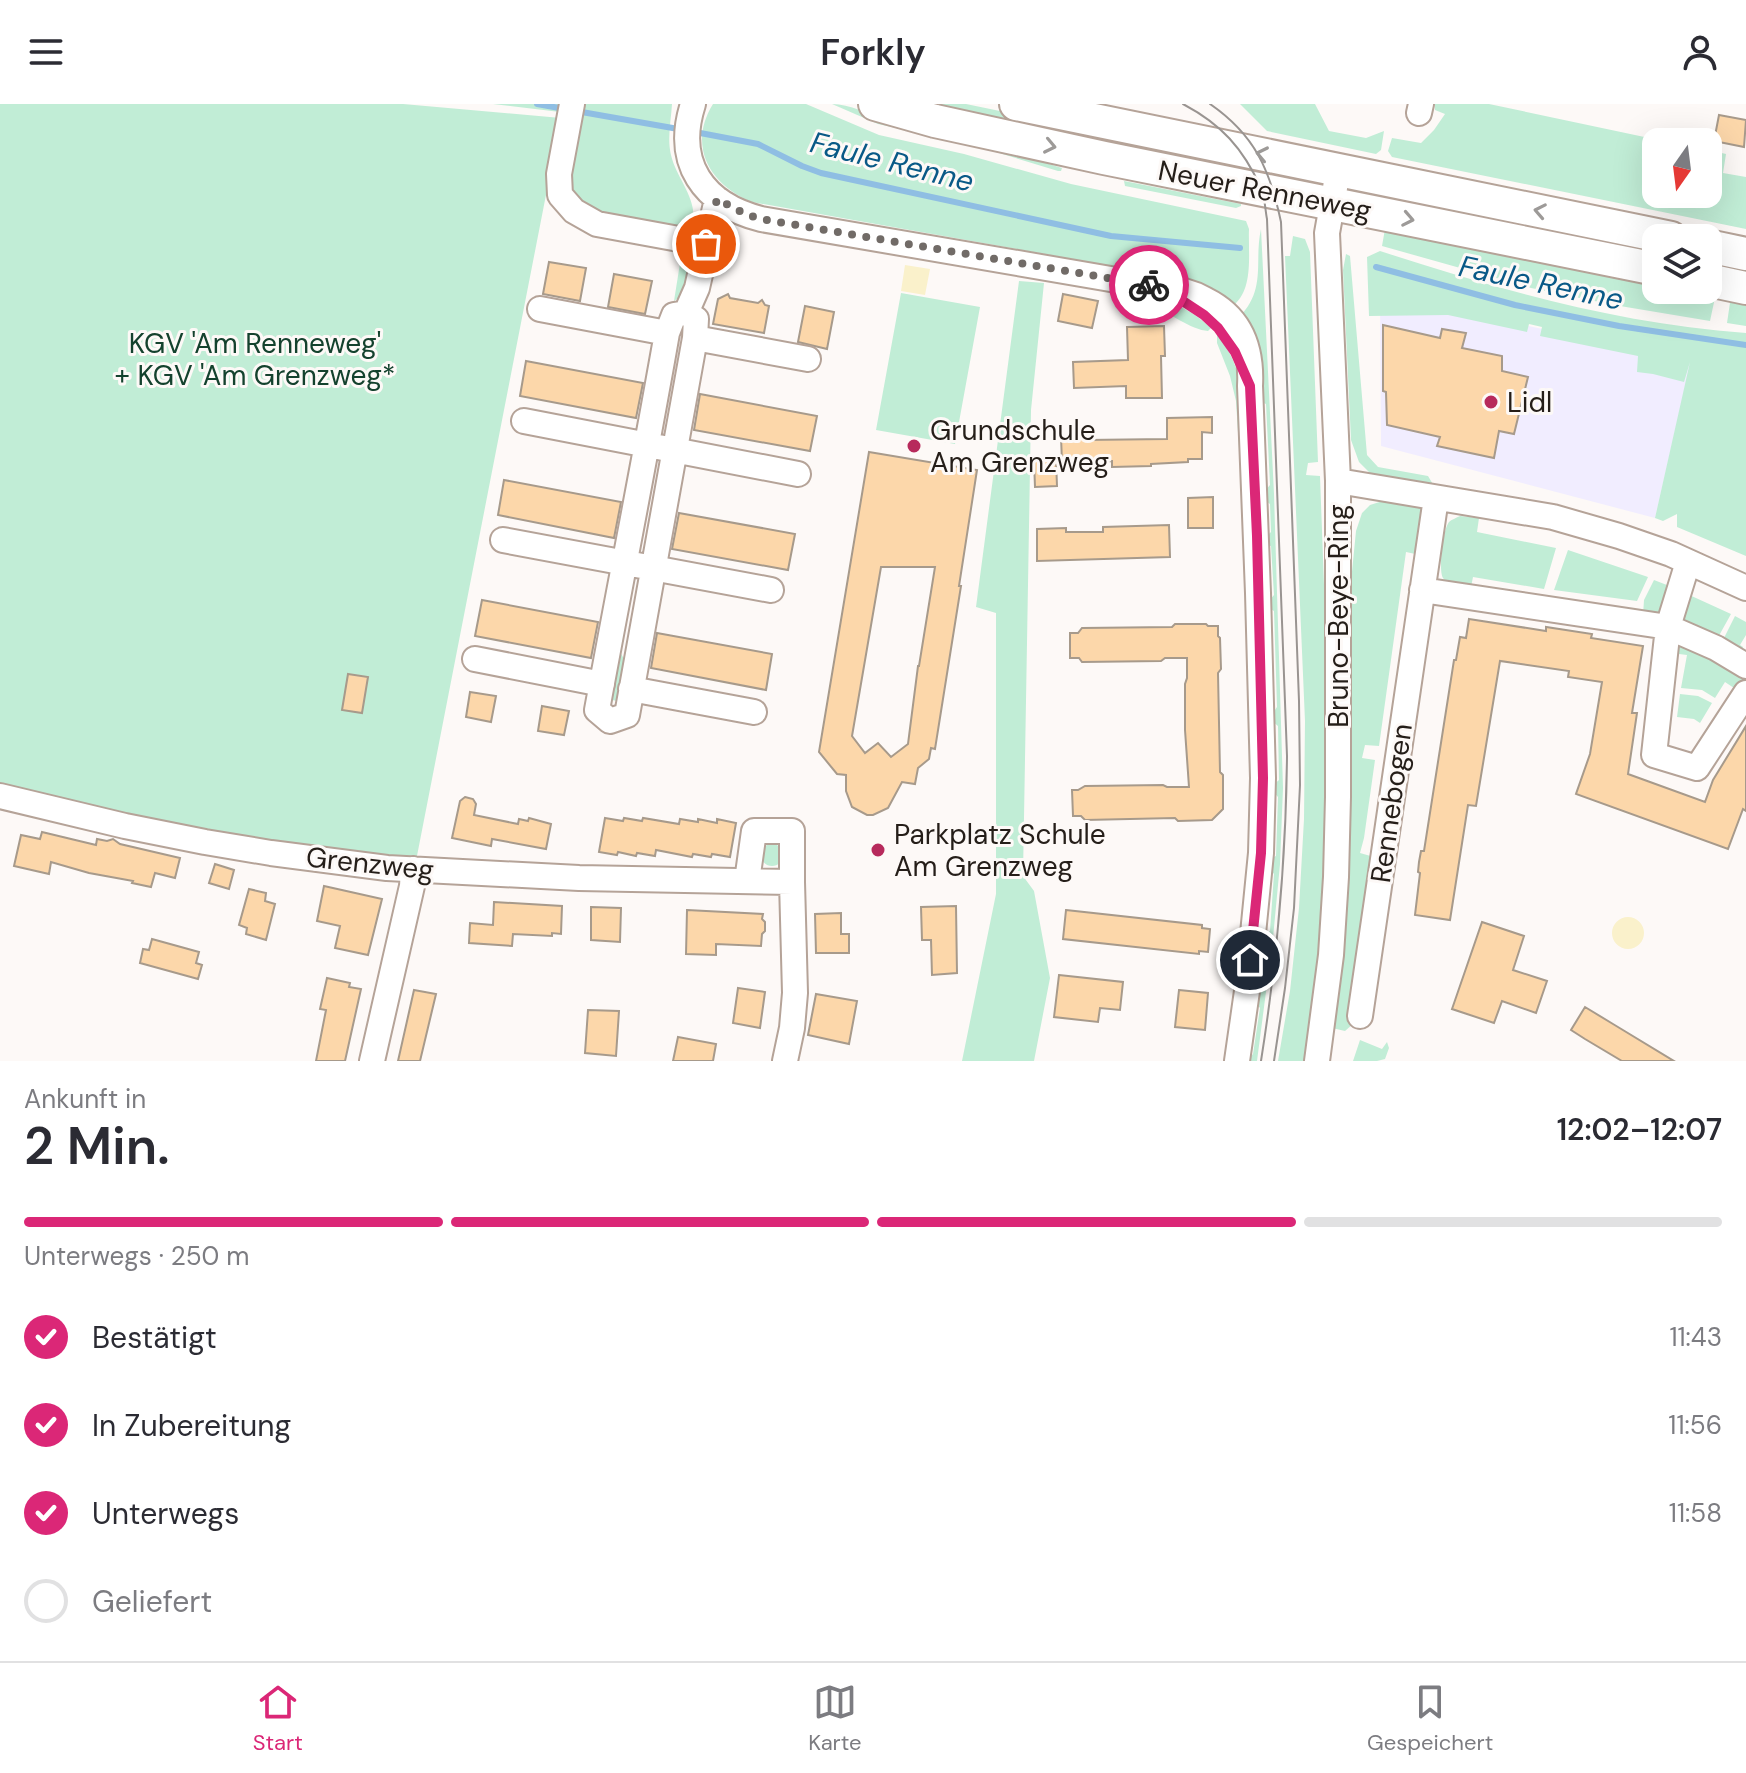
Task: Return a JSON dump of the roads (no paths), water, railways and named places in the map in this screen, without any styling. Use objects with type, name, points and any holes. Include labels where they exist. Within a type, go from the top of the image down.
[{"type":"main road","name":"Neuer Renneweg","points":[[875,104],[988,133],[1642,266]]},
{"type":"main road","name":"Neuer Renneweg","points":[[1016,104],[1642,232]]},
{"type":"main road","points":[[1722,249],[1746,254]]},
{"type":"main road","points":[[1722,283],[1746,288]]},
{"type":"street","points":[[570,112],[559,174],[560,195],[574,211],[597,224],[706,244]]},
{"type":"street","points":[[691,113],[686,150],[695,173],[717,199],[745,214],[1163,288],[1204,315],[1235,352],[1250,386],[1263,778],[1258,886],[1237,1061]]},
{"type":"street","name":"Bruno-Beye-Ring","points":[[1317,1061],[1331,955],[1338,797],[1338,481],[1327,233],[1338,171]]},
{"type":"street","points":[[686,313],[697,288],[717,199]]},
{"type":"street","points":[[540,309],[667,333]]},
{"type":"street","points":[[686,313],[696,319],[695,338],[627,715],[610,721],[597,710],[667,333],[674,315],[686,313]]},
{"type":"street","points":[[695,338],[808,359]]},
{"type":"street","points":[[524,421],[798,474]]},
{"type":"street","points":[[1338,481],[1553,517],[1619,536],[1746,588]]},
{"type":"street","name":"Rennebogen","points":[[1360,1016],[1436,498]]},
{"type":"street","points":[[503,540],[771,590]]},
{"type":"street","points":[[1688,562],[1668,627],[1654,755],[1697,768],[1746,693]]},
{"type":"street","points":[[1422,590],[1668,627],[1716,648],[1746,666]]},
{"type":"street","points":[[475,659],[602,684]]},
{"type":"street","points":[[631,689],[754,712]]},
{"type":"street","name":"Grenzweg","points":[[0,796],[205,842],[387,868],[579,878],[792,882]]},
{"type":"street","points":[[747,881],[754,831],[792,831],[795,993],[785,1061]]},
{"type":"street","points":[[372,1061],[412,886],[413,869]]},
{"type":"waterway","name":"Faule Renne","points":[[537,104],[565,109]]},
{"type":"waterway","name":"Faule Renne","points":[[576,111],[684,130]]},
{"type":"waterway","name":"Faule Renne","points":[[695,132],[758,144],[821,173],[1111,236],[1240,248]]},
{"type":"waterway","name":"Faule Renne","points":[[1376,267],[1515,305],[1619,326],[1746,345]]},
{"type":"tram line","points":[[1183,104],[1220,129],[1247,161],[1261,188],[1267,219],[1287,756],[1280,909],[1261,1061]]},
{"type":"tram line","points":[[1210,104],[1239,128],[1258,155],[1272,186],[1281,222],[1300,785],[1294,908],[1274,1061]]},
{"type":"place","name":"Lidl","points":[[1491,402]]},
{"type":"place","name":"Grundschule Am Grenzweg","points":[[914,446]]},
{"type":"place","name":"Parkplatz Schule Am Grenzweg","points":[[878,850]]},
{"type":"park label","name":"KGV 'Am Renneweg' + KGV 'Am Grenzweg*","points":[[255,359]]}]
